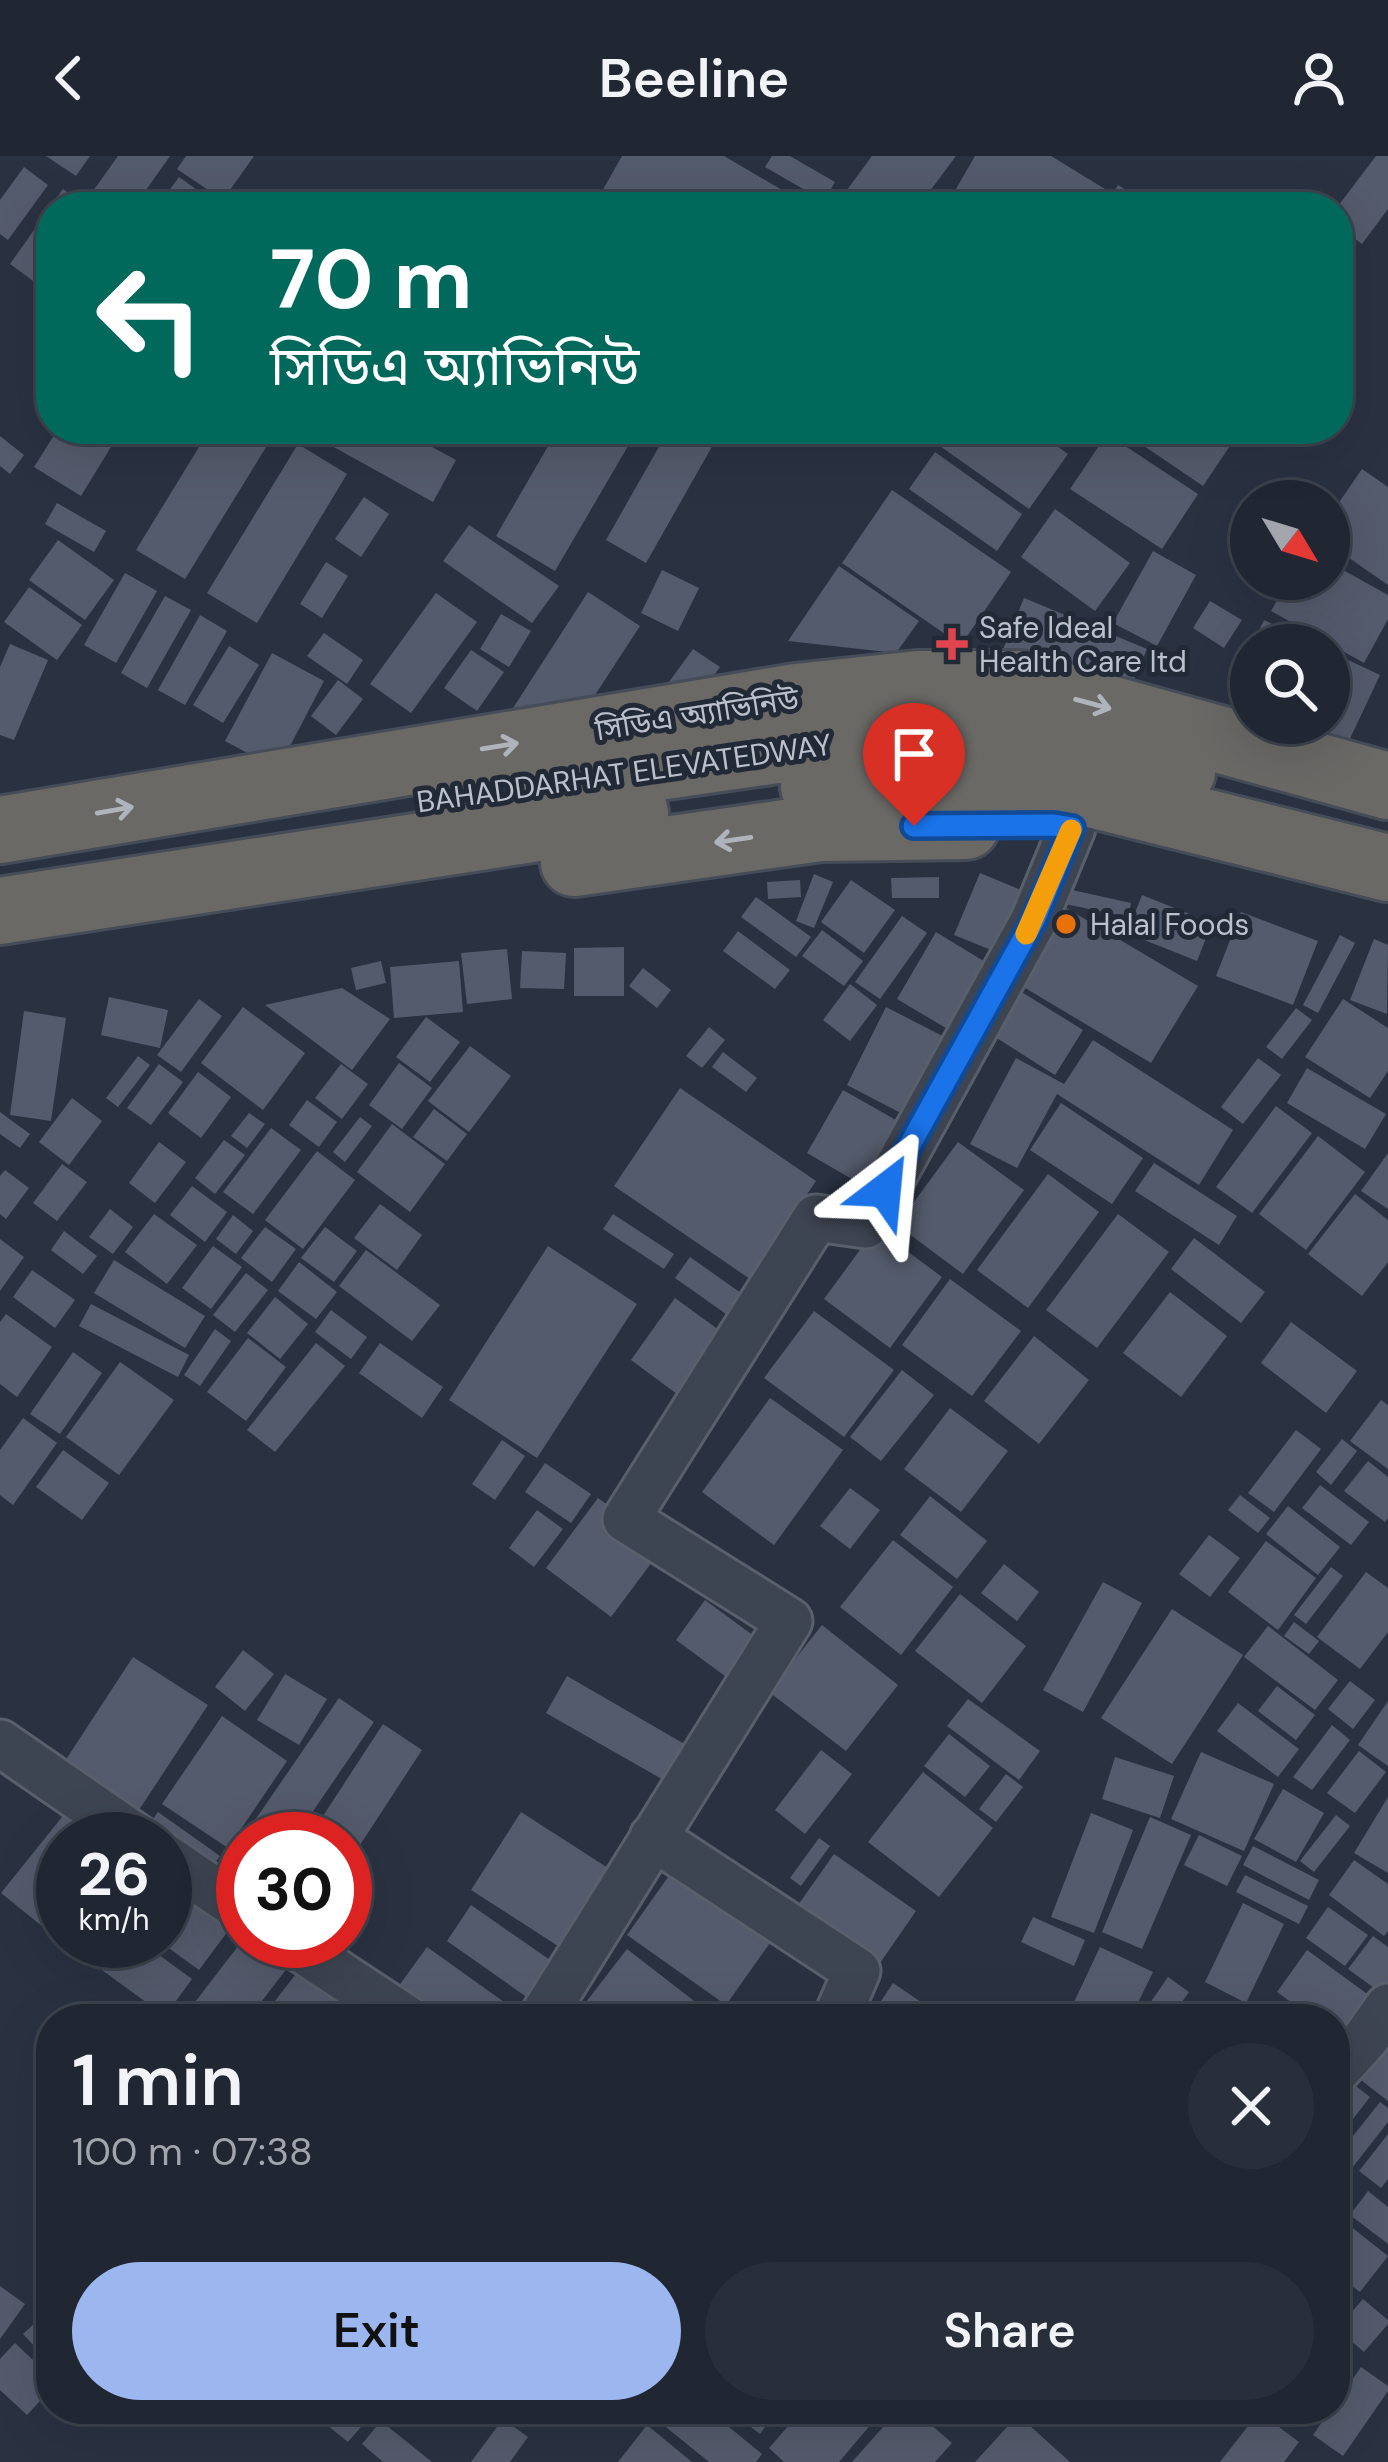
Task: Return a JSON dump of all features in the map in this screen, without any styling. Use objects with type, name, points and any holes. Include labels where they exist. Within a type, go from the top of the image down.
[{"type":"highway","name":"সিডিএ অ্যাভিনিউ","points":[[0,830],[796,697],[918,684],[1019,685],[1388,786]]},
{"type":"highway","name":"BAHADDARHAT ELEVATEDWAY","points":[[0,872],[512,788],[825,743],[931,734],[984,735],[1115,757],[1388,824]]},
{"type":"highway","name":"BAHADDARHAT ELEVATEDWAY","points":[[0,911],[734,797],[865,781],[1076,790],[1388,868]]},
{"type":"highway","points":[[0,937],[820,828],[1054,825],[1388,896]]},
{"type":"street","points":[[550,2004],[789,1621],[626,1519],[816,1218],[866,1225],[1034,920],[1072,828]]},
{"type":"street","points":[[4,1754],[96,1812]]},
{"type":"street","points":[[653,1837],[857,1971],[843,2004]]},
{"type":"street","points":[[330,1968],[384,2004]]},
{"type":"street","points":[[1350,2056],[1388,2007]]},
{"type":"building","points":[[46,156],[90,156],[76,176]]},
{"type":"building","points":[[118,156],[170,156],[145,192],[93,191]]},
{"type":"building","points":[[186,156],[254,156],[229,192],[211,192],[177,169]]},
{"type":"building","points":[[622,156],[724,156],[786,192],[602,192]]},
{"type":"building","points":[[772,156],[790,156],[835,182],[829,192],[808,192],[765,167]]},
{"type":"building","points":[[872,156],[956,156],[929,192],[845,192]]},
{"type":"building","points":[[975,156],[1051,156],[1105,189],[1103,192],[954,192]]},
{"type":"building","points":[[1376,156],[1388,156],[1388,209],[1362,244],[1353,237],[1353,192],[1349,192]]},
{"type":"building","points":[[24,167],[48,185],[36,192],[36,202],[8,240],[0,234],[0,200]]},
{"type":"building","points":[[179,177],[200,192],[168,192]]},
{"type":"building","points":[[36,227],[36,283],[10,264]]},
{"type":"building","points":[[0,436],[24,455],[10,474],[0,466]]},
{"type":"building","points":[[49,444],[113,444],[81,496],[34,467]]},
{"type":"building","points":[[201,444],[268,444],[185,579],[136,550]]},
{"type":"building","points":[[298,444],[347,474],[257,623],[207,593]]},
{"type":"building","points":[[328,444],[427,444],[456,460],[433,502]]},
{"type":"building","points":[[549,444],[629,444],[555,571],[496,536]]},
{"type":"building","points":[[660,444],[713,444],[646,563],[606,540]]},
{"type":"building","points":[[937,444],[1054,444],[1068,454],[1029,509]]},
{"type":"building","points":[[1100,444],[1122,444],[1198,494],[1162,549],[1070,489]]},
{"type":"building","points":[[1141,444],[1231,444],[1203,486]]},
{"type":"building","points":[[935,452],[1022,514],[997,551],[909,489]]},
{"type":"building","points":[[1362,469],[1388,487],[1388,585],[1350,559],[1350,486]]},
{"type":"building","points":[[892,490],[1011,572],[961,645],[842,563]]},
{"type":"building","points":[[364,497],[389,514],[361,557],[335,539]]},
{"type":"building","points":[[57,503],[106,531],[94,552],[45,524]]},
{"type":"building","points":[[1055,509],[1130,563],[1095,611],[1021,557]]},
{"type":"building","points":[[469,525],[559,586],[532,623],[443,561]]},
{"type":"building","points":[[58,540],[114,580],[85,620],[29,580]]},
{"type":"building","points":[[1153,551],[1196,575],[1157,646],[1113,623]]},
{"type":"building","points":[[326,562],[348,576],[322,618],[300,604]]},
{"type":"building","points":[[839,566],[919,621],[896,653],[788,641]]},
{"type":"building","points":[[662,570],[699,588],[678,631],[641,613]]},
{"type":"building","points":[[125,573],[157,591],[116,663],[84,645]]},
{"type":"building","points":[[1350,574],[1388,595],[1388,619],[1364,663],[1350,655],[1350,624],[1294,624],[1271,611],[1277,600],[1350,600]]},
{"type":"building","points":[[29,587],[82,625],[57,660],[4,622]]},
{"type":"building","points":[[588,592],[640,626],[565,741],[513,708]]},
{"type":"building","points":[[436,593],[477,622],[411,713],[370,684]]},
{"type":"building","points":[[165,596],[191,610],[147,688],[121,673]]},
{"type":"building","points":[[1024,598],[1147,649],[1124,703],[1002,652]]},
{"type":"building","points":[[1210,601],[1242,620],[1230,624],[1224,648],[1193,628]]},
{"type":"building","points":[[501,614],[531,631],[509,667],[480,649]]},
{"type":"building","points":[[200,615],[227,631],[185,705],[158,690]]},
{"type":"building","points":[[324,633],[363,660],[347,684],[307,656]]},
{"type":"building","points":[[10,644],[48,660],[14,740],[0,735],[0,667]]},
{"type":"building","points":[[229,646],[259,665],[223,723],[193,705]]},
{"type":"building","points":[[693,649],[720,667],[696,700],[669,682]]},
{"type":"building","points":[[471,650],[504,672],[477,711],[444,688]]},
{"type":"building","points":[[272,653],[324,681],[278,769],[225,741]]},
{"type":"building","points":[[1350,661],[1380,675],[1350,739]]},
{"type":"building","points":[[338,680],[363,699],[336,735],[311,716]]},
{"type":"building","points":[[980,873],[1028,893],[1001,954],[954,935]]},
{"type":"building","points":[[814,874],[833,882],[814,928],[796,921]]},
{"type":"building","points":[[939,877],[939,898],[892,898],[891,878]]},
{"type":"building","points":[[800,880],[801,897],[768,899],[767,882]]},
{"type":"building","points":[[851,880],[895,910],[864,953],[821,922]]},
{"type":"building","points":[[1063,888],[1131,903],[1128,917],[1060,903]]},
{"type":"building","points":[[1142,895],[1212,923],[1197,961],[1127,933]]},
{"type":"building","points":[[756,897],[811,937],[796,957],[741,917]]},
{"type":"building","points":[[1056,902],[1198,986],[1151,1063],[1010,979]]},
{"type":"building","points":[[1241,912],[1318,941],[1293,1005],[1216,976]]},
{"type":"building","points":[[902,916],[927,933],[880,999],[855,982]]},
{"type":"building","points":[[822,930],[863,961],[844,986],[802,956]]},
{"type":"building","points":[[738,931],[790,970],[775,989],[723,951]]},
{"type":"building","points":[[936,932],[995,968],[956,1034],[897,999]]},
{"type":"building","points":[[1340,935],[1355,943],[1318,1013],[1303,1005]]},
{"type":"building","points":[[1374,939],[1388,945],[1387,1014],[1350,1000]]},
{"type":"building","points":[[624,947],[624,996],[574,996],[574,948]]},
{"type":"building","points":[[507,949],[512,999],[467,1004],[461,953]]},
{"type":"building","points":[[522,951],[566,953],[564,989],[520,988]]},
{"type":"building","points":[[381,961],[386,983],[356,990],[351,968]]},
{"type":"building","points":[[459,961],[463,1012],[394,1018],[390,967]]},
{"type":"building","points":[[643,968],[671,990],[657,1008],[629,986]]},
{"type":"building","points":[[850,984],[877,1005],[850,1041],[823,1020]]},
{"type":"building","points":[[1012,986],[1083,1030],[1055,1075],[984,1030]]},
{"type":"building","points":[[342,988],[390,1019],[352,1070],[265,1005]]},
{"type":"building","points":[[109,997],[168,1010],[160,1048],[101,1035]]},
{"type":"building","points":[[199,999],[222,1016],[181,1072],[157,1055]]},
{"type":"building","points":[[1343,999],[1388,1028],[1388,1071],[1370,1098],[1305,1057]]},
{"type":"building","points":[[243,1007],[305,1053],[263,1110],[201,1063]]},
{"type":"building","points":[[886,1007],[960,1045],[920,1123],[847,1085]]},
{"type":"building","points":[[1296,1008],[1312,1020],[1282,1059],[1266,1047]]},
{"type":"building","points":[[24,1011],[66,1018],[51,1121],[10,1115]]},
{"type":"building","points":[[426,1017],[460,1042],[430,1082],[396,1057]]},
{"type":"building","points":[[709,1027],[725,1040],[702,1068],[686,1056]]},
{"type":"building","points":[[1093,1040],[1233,1130],[1199,1185],[1057,1094],[1017,1168],[970,1144],[1016,1058],[1064,1084]]},
{"type":"building","points":[[470,1046],[511,1076],[469,1132],[428,1101]]},
{"type":"building","points":[[723,1052],[757,1078],[746,1092],[712,1067]]},
{"type":"building","points":[[138,1056],[150,1065],[118,1107],[106,1098]]},
{"type":"building","points":[[1258,1058],[1281,1075],[1243,1124],[1221,1107]]},
{"type":"building","points":[[399,1063],[432,1088],[402,1129],[369,1105]]},
{"type":"building","points":[[159,1064],[183,1082],[151,1125],[127,1108]]},
{"type":"building","points":[[341,1064],[368,1084],[342,1119],[315,1098]]},
{"type":"building","points":[[1307,1068],[1386,1114],[1365,1149],[1287,1103]]},
{"type":"building","points":[[198,1072],[231,1097],[201,1138],[168,1113]]},
{"type":"building","points":[[680,1088],[816,1181],[750,1279],[614,1186]]},
{"type":"building","points":[[843,1090],[917,1132],[881,1196],[807,1153]]},
{"type":"building","points":[[72,1098],[102,1121],[69,1165],[39,1142]]},
{"type":"building","points":[[307,1100],[337,1122],[319,1147],[289,1125]]},
{"type":"building","points":[[1061,1103],[1143,1158],[1112,1204],[1030,1150]]},
{"type":"building","points":[[1276,1106],[1312,1133],[1252,1213],[1216,1187]]},
{"type":"building","points":[[434,1109],[467,1134],[447,1161],[413,1137]]},
{"type":"building","points":[[0,1112],[30,1134],[20,1148],[0,1134]]},
{"type":"building","points":[[249,1113],[265,1124],[247,1148],[231,1136]]},
{"type":"building","points":[[360,1117],[372,1126],[345,1162],[333,1152]]},
{"type":"building","points":[[392,1124],[445,1164],[410,1212],[357,1172]]},
{"type":"building","points":[[271,1128],[301,1150],[253,1214],[223,1192]]},
{"type":"building","points":[[1318,1136],[1365,1172],[1306,1250],[1259,1214]]},
{"type":"building","points":[[224,1140],[245,1155],[215,1194],[195,1178]]},
{"type":"building","points":[[159,1142],[186,1162],[155,1203],[129,1183]]},
{"type":"building","points":[[958,1142],[1024,1190],[963,1274],[897,1225]]},
{"type":"building","points":[[317,1151],[355,1180],[303,1249],[265,1220]]},
{"type":"building","points":[[1388,1153],[1388,1209],[1361,1191]]},
{"type":"building","points":[[1154,1163],[1237,1216],[1219,1245],[1135,1191]]},
{"type":"building","points":[[62,1164],[87,1182],[57,1221],[33,1203]]},
{"type":"building","points":[[5,1170],[29,1188],[6,1219],[0,1214],[0,1176]]},
{"type":"building","points":[[1048,1174],[1099,1212],[1028,1308],[977,1270]]},
{"type":"building","points":[[192,1186],[227,1212],[205,1242],[170,1215]]},
{"type":"building","points":[[1355,1194],[1388,1220],[1388,1262],[1362,1296],[1308,1254]]},
{"type":"building","points":[[380,1204],[422,1235],[397,1270],[354,1238]]},
{"type":"building","points":[[110,1209],[133,1227],[113,1254],[89,1237]]},
{"type":"building","points":[[154,1214],[197,1245],[167,1284],[125,1252]]},
{"type":"building","points":[[613,1214],[674,1254],[664,1269],[603,1229]]},
{"type":"building","points":[[1118,1214],[1169,1252],[1097,1348],[1046,1310]]},
{"type":"building","points":[[233,1215],[253,1231],[236,1254],[216,1239]]},
{"type":"building","points":[[265,1227],[296,1249],[272,1282],[241,1258]]},
{"type":"building","points":[[325,1227],[357,1251],[334,1282],[301,1258]]},
{"type":"building","points":[[876,1228],[942,1277],[890,1348],[824,1299]]},
{"type":"building","points":[[64,1231],[97,1256],[83,1274],[51,1250]]},
{"type":"building","points":[[1194,1238],[1265,1292],[1241,1323],[1171,1269]]},
{"type":"building","points":[[0,1239],[24,1257],[0,1291]]},
{"type":"building","points":[[213,1246],[242,1267],[211,1309],[182,1288]]},
{"type":"building","points":[[548,1246],[637,1304],[537,1458],[449,1400]]},
{"type":"building","points":[[366,1250],[440,1305],[412,1341],[339,1286]]},
{"type":"building","points":[[690,1257],[758,1305],[743,1326],[675,1278]]},
{"type":"building","points":[[114,1260],[205,1316],[185,1348],[94,1293]]},
{"type":"building","points":[[299,1262],[337,1292],[316,1319],[278,1291]]},
{"type":"building","points":[[32,1270],[75,1300],[55,1328],[13,1297]]},
{"type":"building","points":[[246,1273],[268,1290],[235,1332],[213,1315]]},
{"type":"building","points":[[950,1279],[1021,1331],[972,1396],[902,1345]]},
{"type":"building","points":[[1170,1292],[1227,1336],[1181,1397],[1123,1353]]},
{"type":"building","points":[[275,1297],[308,1324],[280,1359],[247,1333]]},
{"type":"building","points":[[675,1298],[745,1349],[700,1411],[631,1360]]},
{"type":"building","points":[[91,1304],[189,1355],[178,1377],[79,1326]]},
{"type":"building","points":[[331,1310],[367,1337],[351,1359],[315,1332]]},
{"type":"building","points":[[814,1311],[894,1370],[844,1437],[764,1378]]},
{"type":"building","points":[[6,1314],[52,1347],[17,1397],[0,1384],[0,1322]]},
{"type":"building","points":[[1291,1322],[1357,1371],[1326,1413],[1261,1363]]},
{"type":"building","points":[[215,1329],[231,1341],[200,1386],[184,1375]]},
{"type":"building","points":[[1034,1336],[1089,1380],[1039,1444],[984,1401]]},
{"type":"building","points":[[248,1338],[286,1367],[246,1421],[207,1392]]},
{"type":"building","points":[[316,1343],[345,1366],[275,1452],[247,1430]]},
{"type":"building","points":[[380,1343],[443,1387],[422,1418],[359,1373]]},
{"type":"building","points":[[73,1352],[102,1373],[60,1434],[30,1414]]},
{"type":"building","points":[[120,1362],[174,1400],[119,1475],[66,1437]]},
{"type":"building","points":[[902,1370],[934,1395],[881,1461],[850,1437]]},
{"type":"building","points":[[770,1398],[843,1450],[774,1545],[702,1492]]},
{"type":"building","points":[[1381,1400],[1388,1405],[1388,1469],[1350,1441]]},
{"type":"building","points":[[950,1408],[1008,1451],[961,1512],[904,1469]]},
{"type":"building","points":[[23,1418],[57,1443],[13,1505],[0,1495],[0,1450]]},
{"type":"building","points":[[1296,1430],[1321,1449],[1274,1512],[1248,1493]]},
{"type":"building","points":[[1342,1439],[1357,1451],[1331,1485],[1316,1472]]},
{"type":"building","points":[[502,1440],[525,1456],[495,1500],[472,1484]]},
{"type":"building","points":[[63,1450],[109,1483],[82,1520],[36,1487]]},
{"type":"building","points":[[1368,1461],[1388,1477],[1385,1522],[1344,1491]]},
{"type":"building","points":[[545,1463],[591,1494],[571,1523],[525,1492]]},
{"type":"building","points":[[1320,1485],[1369,1522],[1351,1545],[1302,1508]]},
{"type":"building","points":[[850,1488],[880,1510],[850,1549],[820,1526]]},
{"type":"building","points":[[1240,1495],[1270,1518],[1258,1533],[1228,1510]]},
{"type":"building","points":[[930,1496],[987,1541],[957,1579],[900,1535]]},
{"type":"building","points":[[598,1498],[664,1546],[611,1617],[546,1568]]},
{"type":"building","points":[[1288,1506],[1340,1547],[1318,1575],[1266,1534]]},
{"type":"building","points":[[537,1510],[563,1529],[534,1567],[509,1548]]},
{"type":"building","points":[[1209,1535],[1240,1558],[1210,1597],[1179,1574]]},
{"type":"building","points":[[893,1540],[953,1587],[901,1655],[840,1607]]},
{"type":"building","points":[[1266,1541],[1316,1578],[1278,1630],[1228,1592]]},
{"type":"building","points":[[1004,1564],[1039,1592],[1017,1621],[981,1593]]},
{"type":"building","points":[[1331,1567],[1343,1576],[1306,1624],[1294,1615]]},
{"type":"building","points":[[1366,1572],[1388,1588],[1388,1632],[1360,1669],[1317,1637]]},
{"type":"building","points":[[1103,1582],[1142,1603],[1083,1712],[1043,1690]]},
{"type":"building","points":[[960,1594],[1026,1646],[982,1703],[915,1651]]},
{"type":"building","points":[[705,1600],[758,1639],[729,1679],[676,1640]]},
{"type":"building","points":[[1172,1609],[1243,1655],[1172,1764],[1101,1718]]},
{"type":"building","points":[[1294,1622],[1319,1641],[1309,1654],[1284,1636]]},
{"type":"building","points":[[822,1625],[898,1685],[846,1751],[769,1692]]},
{"type":"building","points":[[1268,1626],[1338,1680],[1315,1710],[1244,1657]]},
{"type":"building","points":[[243,1650],[274,1674],[245,1711],[215,1687]]},
{"type":"building","points":[[133,1657],[208,1705],[139,1810],[65,1761]]},
{"type":"building","points":[[285,1674],[327,1699],[299,1745],[257,1720]]},
{"type":"building","points":[[567,1676],[688,1746],[667,1782],[546,1713]]},
{"type":"building","points":[[1350,1681],[1375,1700],[1353,1729],[1328,1709]]},
{"type":"building","points":[[1277,1686],[1315,1715],[1296,1740],[1258,1711]]},
{"type":"building","points":[[339,1698],[374,1722],[312,1812],[260,1812]]},
{"type":"building","points":[[968,1699],[1040,1751],[1019,1780],[947,1726]]},
{"type":"building","points":[[1388,1701],[1388,1766],[1358,1745]]},
{"type":"building","points":[[1238,1703],[1299,1749],[1278,1777],[1217,1731]]},
{"type":"building","points":[[222,1716],[287,1761],[252,1812],[216,1812],[216,1840],[192,1824],[192,1812],[174,1812],[162,1804]]},
{"type":"building","points":[[383,1724],[422,1750],[372,1827],[372,1812],[326,1812]]},
{"type":"building","points":[[1332,1725],[1350,1740],[1312,1790],[1293,1777]]},
{"type":"building","points":[[949,1734],[990,1766],[965,1797],[924,1766]]},
{"type":"building","points":[[821,1750],[852,1774],[805,1834],[775,1810]]},
{"type":"building","points":[[1359,1751],[1386,1772],[1355,1813],[1327,1793]]},
{"type":"building","points":[[1201,1752],[1274,1784],[1244,1851],[1171,1819]]},
{"type":"building","points":[[1115,1757],[1174,1776],[1160,1818],[1102,1799]]},
{"type":"building","points":[[923,1772],[993,1828],[939,1897],[868,1842]]},
{"type":"building","points":[[1006,1774],[1023,1787],[996,1822],[979,1809]]},
{"type":"building","points":[[1283,1789],[1324,1813],[1296,1862],[1254,1839]]},
{"type":"building","points":[[1388,1797],[1388,1873],[1354,1853]]},
{"type":"building","points":[[521,1812],[622,1877],[572,1955],[471,1890]]},
{"type":"building","points":[[1091,1813],[1133,1830],[1094,1933],[1051,1917]]},
{"type":"building","points":[[1336,1815],[1350,1826],[1314,1872],[1300,1861]]},
{"type":"building","points":[[1150,1817],[1191,1835],[1142,1949],[1102,1932]]},
{"type":"building","points":[[1199,1835],[1242,1856],[1227,1886],[1184,1865]]},
{"type":"building","points":[[192,1836],[216,1853],[207,1874],[192,1863]]},
{"type":"building","points":[[819,1838],[830,1846],[801,1886],[790,1878]]},
{"type":"building","points":[[1253,1846],[1319,1880],[1309,1900],[1243,1865]]},
{"type":"building","points":[[36,1849],[36,1921],[1,1893]]},
{"type":"building","points":[[834,1854],[916,1911],[878,1966],[796,1908]]},
{"type":"building","points":[[1354,1860],[1388,1884],[1388,1931],[1384,1936],[1329,1895]]},
{"type":"building","points":[[673,1870],[772,1940],[725,2004],[627,1935]]},
{"type":"building","points":[[1245,1875],[1308,1906],[1299,1924],[1236,1892]]},
{"type":"building","points":[[192,1899],[216,1916],[216,1947],[199,1970],[192,1965]]},
{"type":"building","points":[[1243,1903],[1284,1924],[1246,2003],[1205,1982]]},
{"type":"building","points":[[471,1905],[563,1969],[537,2004],[447,1941]]},
{"type":"building","points":[[1328,1907],[1368,1935],[1345,1966],[1306,1938]]},
{"type":"building","points":[[1033,1917],[1085,1940],[1074,1966],[1021,1942]]},
{"type":"building","points":[[1373,1936],[1388,1947],[1388,1983],[1381,1993],[1348,1969]]},
{"type":"building","points":[[427,1947],[507,2004],[422,2004],[398,1987]]},
{"type":"building","points":[[1100,1947],[1153,1972],[1137,2004],[1073,2004]]},
{"type":"building","points":[[627,1949],[698,2004],[585,2004]]},
{"type":"building","points":[[1307,1950],[1381,2004],[1351,2046],[1350,2004],[1293,2004],[1277,1992]]},
{"type":"building","points":[[99,1968],[177,1968],[192,1979],[174,2004],[149,2004]]},
{"type":"building","points":[[221,1968],[287,1968],[260,2004],[194,2004]]},
{"type":"building","points":[[305,1968],[348,2004],[273,2004]]},
{"type":"building","points":[[1168,1977],[1189,1992],[1181,2004],[1149,2004]]},
{"type":"building","points":[[893,1983],[924,2004],[879,2004]]},
{"type":"building","points":[[1388,2036],[1388,2101],[1357,2077]]},
{"type":"building","points":[[1350,2081],[1370,2097],[1350,2123]]},
{"type":"building","points":[[1380,2102],[1388,2108],[1388,2122],[1352,2168],[1350,2140]]},
{"type":"building","points":[[1388,2134],[1388,2179],[1381,2188],[1359,2171]]},
{"type":"building","points":[[1368,2191],[1388,2207],[1388,2244],[1350,2215]]},
{"type":"building","points":[[1350,2226],[1388,2256],[1360,2292],[1350,2284]]},
{"type":"building","points":[[0,2286],[25,2304],[0,2339]]},
{"type":"building","points":[[1363,2299],[1388,2320],[1364,2352],[1350,2340],[1350,2314]]},
{"type":"building","points":[[36,2322],[36,2348],[23,2334]]},
{"type":"building","points":[[15,2343],[36,2363],[36,2405],[27,2415],[0,2390],[0,2359]]},
{"type":"building","points":[[1361,2367],[1388,2386],[1388,2391],[1343,2456],[1313,2435],[1321,2424],[1350,2424],[1350,2383]]},
{"type":"building","points":[[326,2424],[364,2424],[348,2442]]},
{"type":"building","points":[[379,2424],[385,2424],[432,2462],[383,2462],[362,2444]]},
{"type":"building","points":[[499,2424],[510,2424],[528,2437],[510,2462],[471,2462]]},
{"type":"building","points":[[662,2424],[725,2424],[762,2454],[756,2462],[709,2462]]},
{"type":"building","points":[[747,2424],[767,2424],[760,2434]]},
{"type":"building","points":[[790,2424],[871,2424],[839,2462],[784,2462],[769,2448]]},
{"type":"building","points":[[886,2424],[930,2424],[952,2443],[935,2462],[852,2462]]},
{"type":"building","points":[[1010,2424],[1028,2424],[1070,2462],[975,2462]]},
{"type":"building","points":[[1250,2424],[1275,2424],[1299,2442],[1284,2462],[1220,2462]]},
{"type":"building","points":[[647,2425],[692,2462],[618,2462]]},
{"type":"slow traffic","points":[[1026,934],[1071,830]]},
{"type":"place","name":"Safe Ideal Health Care ltd","points":[[952,644]]},
{"type":"place","name":"Halal Foods","points":[[1066,924]]},
{"type":"route","points":[[885,1190],[1034,920],[1072,828],[914,826]]}]
